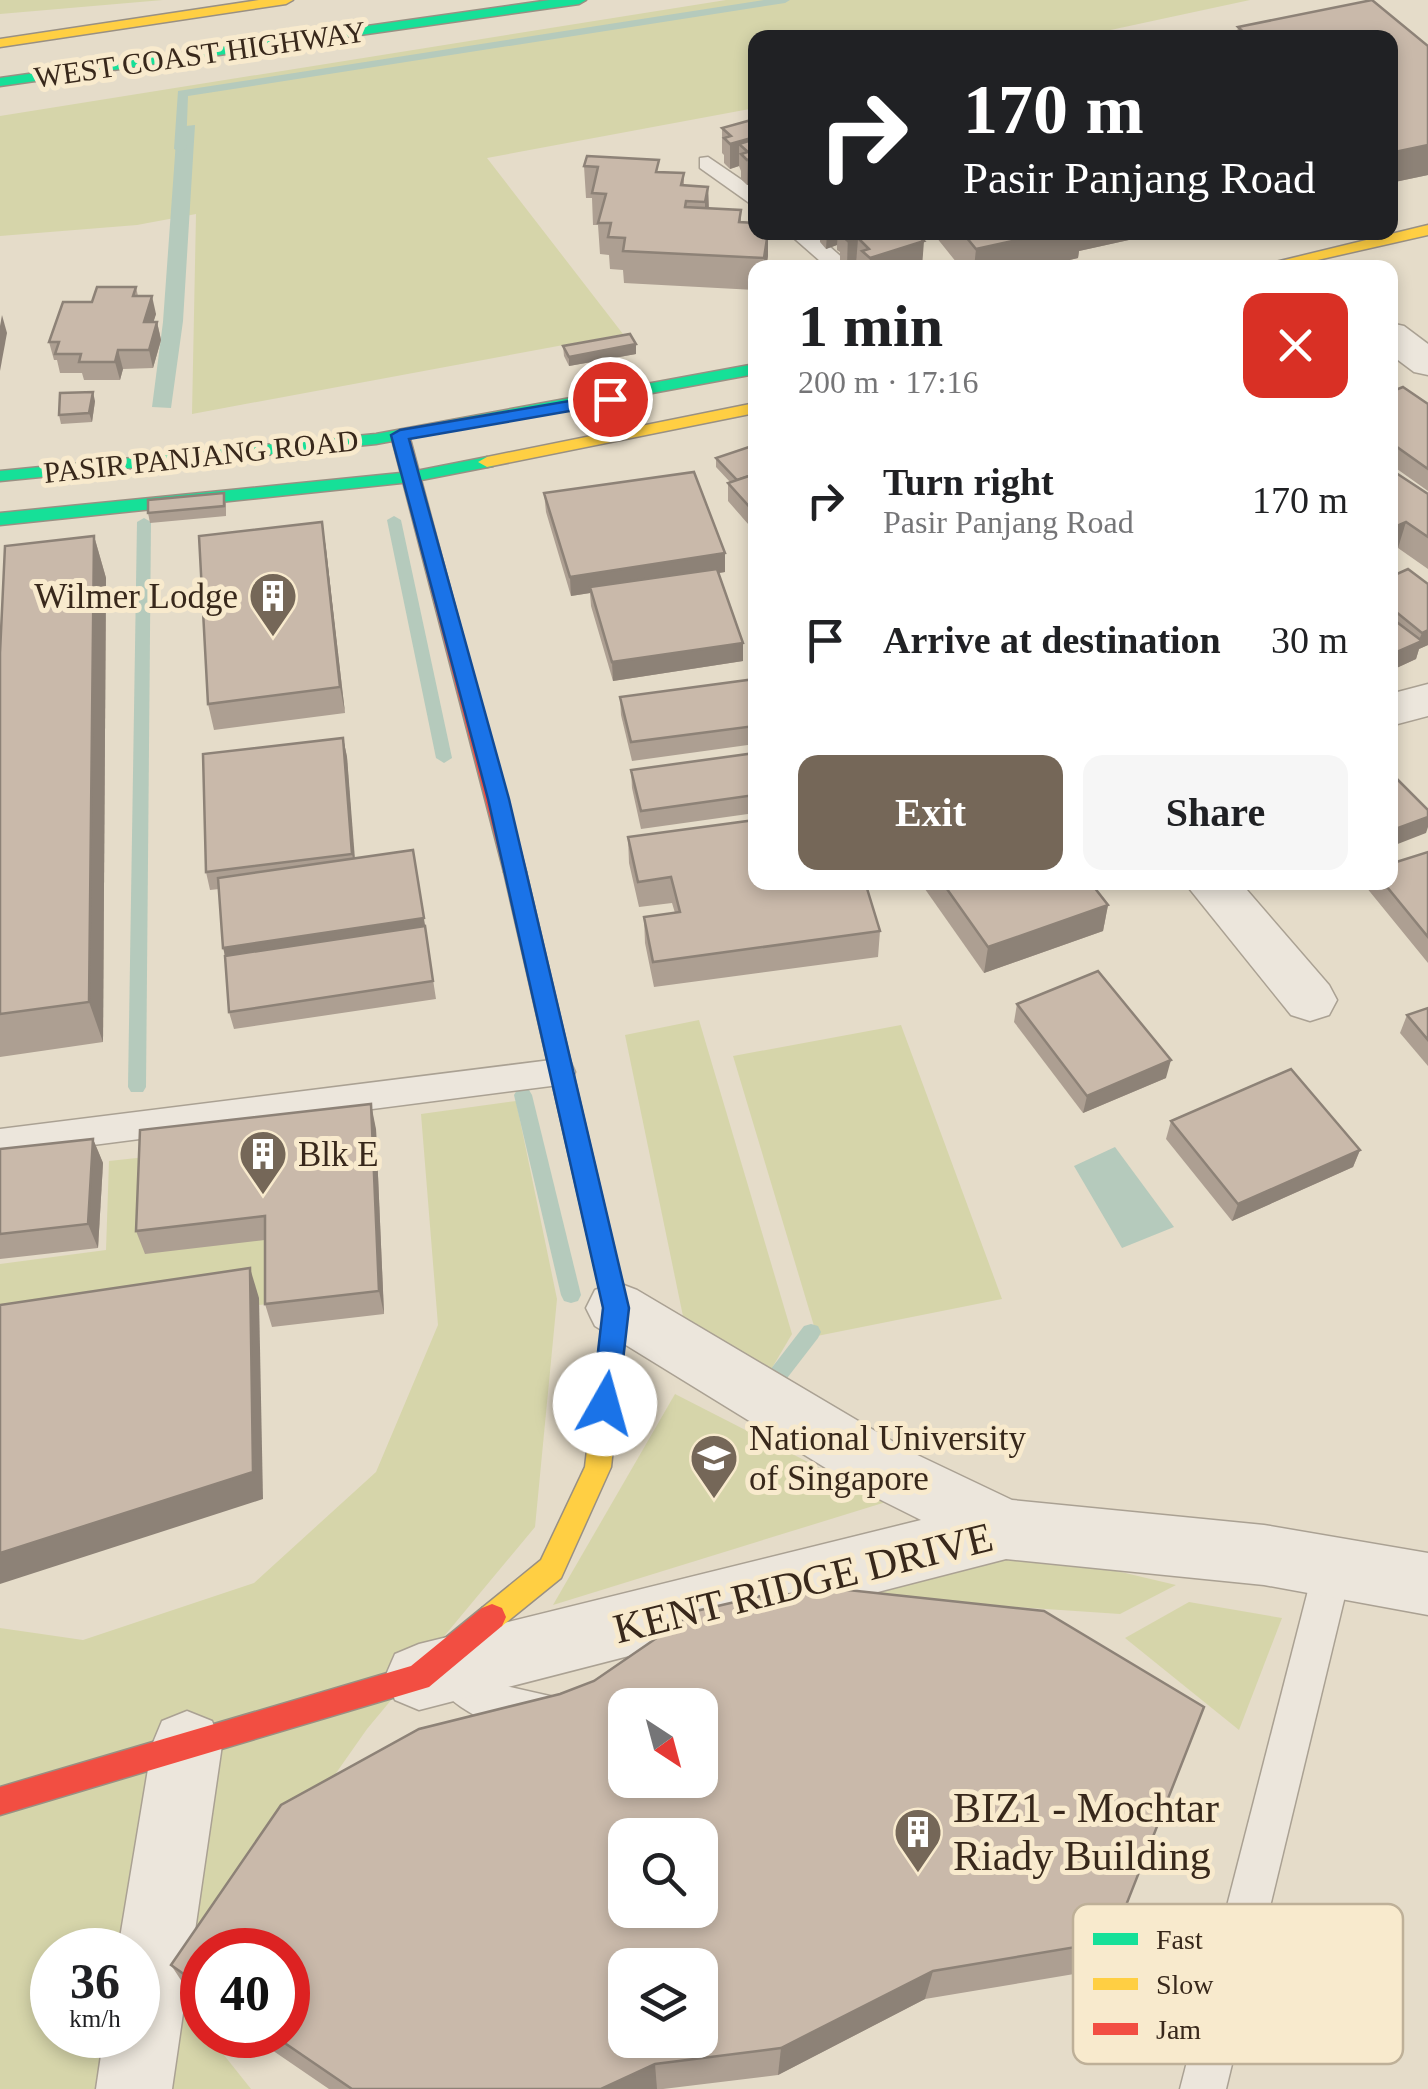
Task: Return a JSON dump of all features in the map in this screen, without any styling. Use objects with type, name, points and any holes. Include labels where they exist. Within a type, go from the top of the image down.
[{"type":"main road","name":"WEST COAST HIGHWAY","points":[[0,43],[286,0]]},
{"type":"main road","name":"WEST COAST HIGHWAY","points":[[0,82],[578,0]]},
{"type":"main road","points":[[1398,237],[1428,230]]},
{"type":"main road","points":[[1305,260],[1387,240]]},
{"type":"main road","name":"PASIR PANJANG ROAD","points":[[0,476],[400,435],[748,381]]},
{"type":"main road","name":"PASIR PANJANG ROAD","points":[[0,518],[411,476],[748,382]]},
{"type":"main road","points":[[0,1801],[435,1674],[551,1569],[598,1468],[616,1308],[558,1072],[498,799],[400,435]]},
{"type":"street","points":[[1398,332],[1428,325]]},
{"type":"street","points":[[1398,340],[1428,363]]},
{"type":"street","points":[[1398,708],[1428,700]]},
{"type":"street","points":[[1217,890],[1310,1000]]},
{"type":"street","points":[[616,1308],[886,1471],[1006,1529]]},
{"type":"street","name":"KENT RIDGE DRIVE","points":[[435,1674],[662,1639],[1006,1529],[1264,1554],[1428,1584]]},
{"type":"street","points":[[134,2089],[187,1746]]},
{"type":"lane","points":[[708,163],[748,194]]},
{"type":"lane","points":[[808,240],[833,260]]},
{"type":"lane","points":[[0,1143],[558,1072]]},
{"type":"lane","points":[[1249,1904],[1333,1567]]},
{"type":"lane","points":[[435,1674],[503,1706],[560,1713],[583,1706]]},
{"type":"lane","points":[[1203,2089],[1209,2064]]},
{"type":"green space","points":[[0,0],[163,0],[0,14]]},
{"type":"green space","points":[[726,0],[1250,0],[1111,30],[748,30],[748,109],[487,158],[623,334],[192,414],[196,214],[137,225],[0,236],[0,116]]},
{"type":"green space","points":[[699,1020],[792,1334],[769,1373],[684,1321],[625,1035]]},
{"type":"green space","points":[[901,1025],[1002,1299],[817,1336],[733,1056]]},
{"type":"green space","points":[[516,1101],[557,1299],[535,1527],[367,1729],[227,1928],[180,1928],[180,2058],[226,2058],[251,2089],[0,2089],[0,1628],[83,1640],[254,1583],[376,1472],[438,1325],[421,1114]]},
{"type":"green space","points":[[146,1157],[264,1238],[267,1304],[0,1341],[0,1264],[106,1250],[109,1161]]},
{"type":"green space","points":[[675,1394],[886,1502],[553,1605]]},
{"type":"green space","points":[[1007,1545],[1176,1585],[1120,1614],[823,1594]]},
{"type":"green space","points":[[1189,1602],[1282,1618],[1239,1730],[1125,1638]]},
{"type":"shaded area","points":[[195,125],[183,321],[171,408],[152,407],[163,322],[177,127]]},
{"type":"shaded area","points":[[1115,1147],[1174,1227],[1122,1248],[1074,1166]]},
{"type":"building","points":[[1372,0],[1428,46],[1428,145],[1398,151],[1398,30],[1238,27]]},
{"type":"building","points":[[748,121],[748,139],[730,144],[724,138],[731,136],[722,128]]},
{"type":"building","points":[[587,156],[659,160],[656,172],[684,173],[681,185],[708,187],[705,202],[686,201],[685,207],[741,210],[739,222],[748,223],[748,240],[767,240],[764,258],[623,251],[625,238],[608,237],[611,223],[598,223],[606,194],[592,193],[598,167],[584,166]]},
{"type":"building","points":[[860,240],[924,241],[870,258],[862,251],[869,249]]},
{"type":"building","points":[[969,240],[1017,240],[976,249]]},
{"type":"building","points":[[97,287],[136,287],[133,296],[152,296],[144,322],[157,322],[149,350],[118,350],[115,362],[79,362],[81,354],[55,354],[59,342],[49,342],[63,302],[92,302]]},
{"type":"building","points":[[630,334],[636,344],[569,357],[563,346]]},
{"type":"building","points":[[1403,387],[1428,404],[1428,469],[1398,448],[1398,389]]},
{"type":"building","points":[[93,392],[89,413],[59,415],[60,393]]},
{"type":"building","points":[[748,447],[748,476],[737,480],[716,458]]},
{"type":"building","points":[[694,472],[725,553],[570,577],[544,493]]},
{"type":"building","points":[[1398,474],[1428,494],[1428,537],[1406,522],[1398,526]]},
{"type":"building","points":[[748,476],[748,505],[728,483]]},
{"type":"building","points":[[224,493],[224,506],[148,513],[148,500]]},
{"type":"building","name":"Wilmer Lodge","points":[[322,522],[340,687],[208,704],[199,536]]},
{"type":"building","points":[[94,536],[89,1002],[0,1014],[0,653],[5,546]]},
{"type":"building","points":[[717,569],[743,643],[612,662],[590,587]]},
{"type":"building","points":[[1408,569],[1428,584],[1428,630],[1422,633],[1398,614],[1398,573]]},
{"type":"building","points":[[1398,623],[1422,641],[1398,652]]},
{"type":"building","points":[[748,680],[748,727],[631,742],[620,697]]},
{"type":"building","points":[[343,738],[352,854],[206,872],[203,754]]},
{"type":"building","points":[[748,754],[748,796],[641,811],[631,770]]},
{"type":"building","points":[[1398,780],[1428,810],[1428,817],[1398,828]]},
{"type":"building","points":[[748,821],[748,890],[867,890],[880,931],[653,962],[644,917],[680,912],[671,877],[638,882],[628,837]]},
{"type":"building","points":[[413,850],[424,918],[223,948],[218,878]]},
{"type":"building","points":[[1428,852],[1428,937],[1390,890],[1398,890],[1398,861]]},
{"type":"building","points":[[948,890],[1096,890],[1108,905],[988,947]]},
{"type":"building","points":[[425,926],[433,981],[229,1012],[225,956]]},
{"type":"building","points":[[1098,971],[1171,1060],[1087,1096],[1017,1004]]},
{"type":"building","points":[[1428,1008],[1428,1040],[1407,1015]]},
{"type":"building","points":[[1291,1069],[1360,1150],[1238,1204],[1171,1121]]},
{"type":"building","name":"Blk E","points":[[371,1104],[379,1291],[265,1304],[265,1216],[136,1231],[140,1130]]},
{"type":"building","points":[[93,1139],[88,1224],[0,1234],[0,1149]]},
{"type":"building","points":[[250,1268],[253,1472],[0,1553],[0,1305]]},
{"type":"building","name":"BIZ1 - Mochtar Riady Building","points":[[848,1590],[1044,1611],[1204,1707],[1127,1904],[1073,1904],[1073,1948],[933,1971],[781,2048],[718,2056],[718,1948],[608,1948],[608,2058],[702,2058],[655,2064],[601,2089],[352,2089],[307,2058],[310,2058],[310,1928],[196,1928],[281,1805],[419,1729],[560,1694],[594,1681],[696,1611],[761,1596]]},
{"type":"building","name":"BIZ1 - Mochtar Riady Building","points":[[180,1952],[180,1971],[171,1965]]},
{"type":"waterway","points":[[180,149],[182,93],[785,0]]},
{"type":"waterway","points":[[394,520],[444,758]]},
{"type":"waterway","points":[[137,1087],[144,522]]},
{"type":"waterway","points":[[523,1095],[571,1295]]},
{"type":"waterway","points":[[774,1380],[811,1332]]},
{"type":"traffic: fast","points":[[0,82],[579,0]]},
{"type":"traffic: fast","points":[[0,476],[376,439],[748,370]]},
{"type":"traffic: fast","points":[[0,519],[411,477],[487,462]]},
{"type":"traffic: slow","points":[[0,43],[286,0]]},
{"type":"traffic: slow","points":[[1398,237],[1428,230]]},
{"type":"traffic: slow","points":[[1295,260],[1384,240]]},
{"type":"traffic: slow","points":[[487,462],[748,409]]},
{"type":"traffic: slow","points":[[492,1617],[551,1569],[598,1467],[616,1308],[515,872]]},
{"type":"traffic: jam","points":[[400,435],[515,872]]},
{"type":"traffic: jam","points":[[0,1801],[419,1677],[492,1617]]},
{"type":"place","name":"Wilmer Lodge","points":[[273,638]]},
{"type":"place","name":"Blk E","points":[[263,1196]]},
{"type":"place","name":"National University of Singapore","points":[[714,1500]]},
{"type":"place","name":"BIZ1 - Mochtar Riady Building","points":[[918,1874]]},
{"type":"route","points":[[605,1404],[616,1308],[558,1072],[498,799],[400,435],[610,399]]}]
